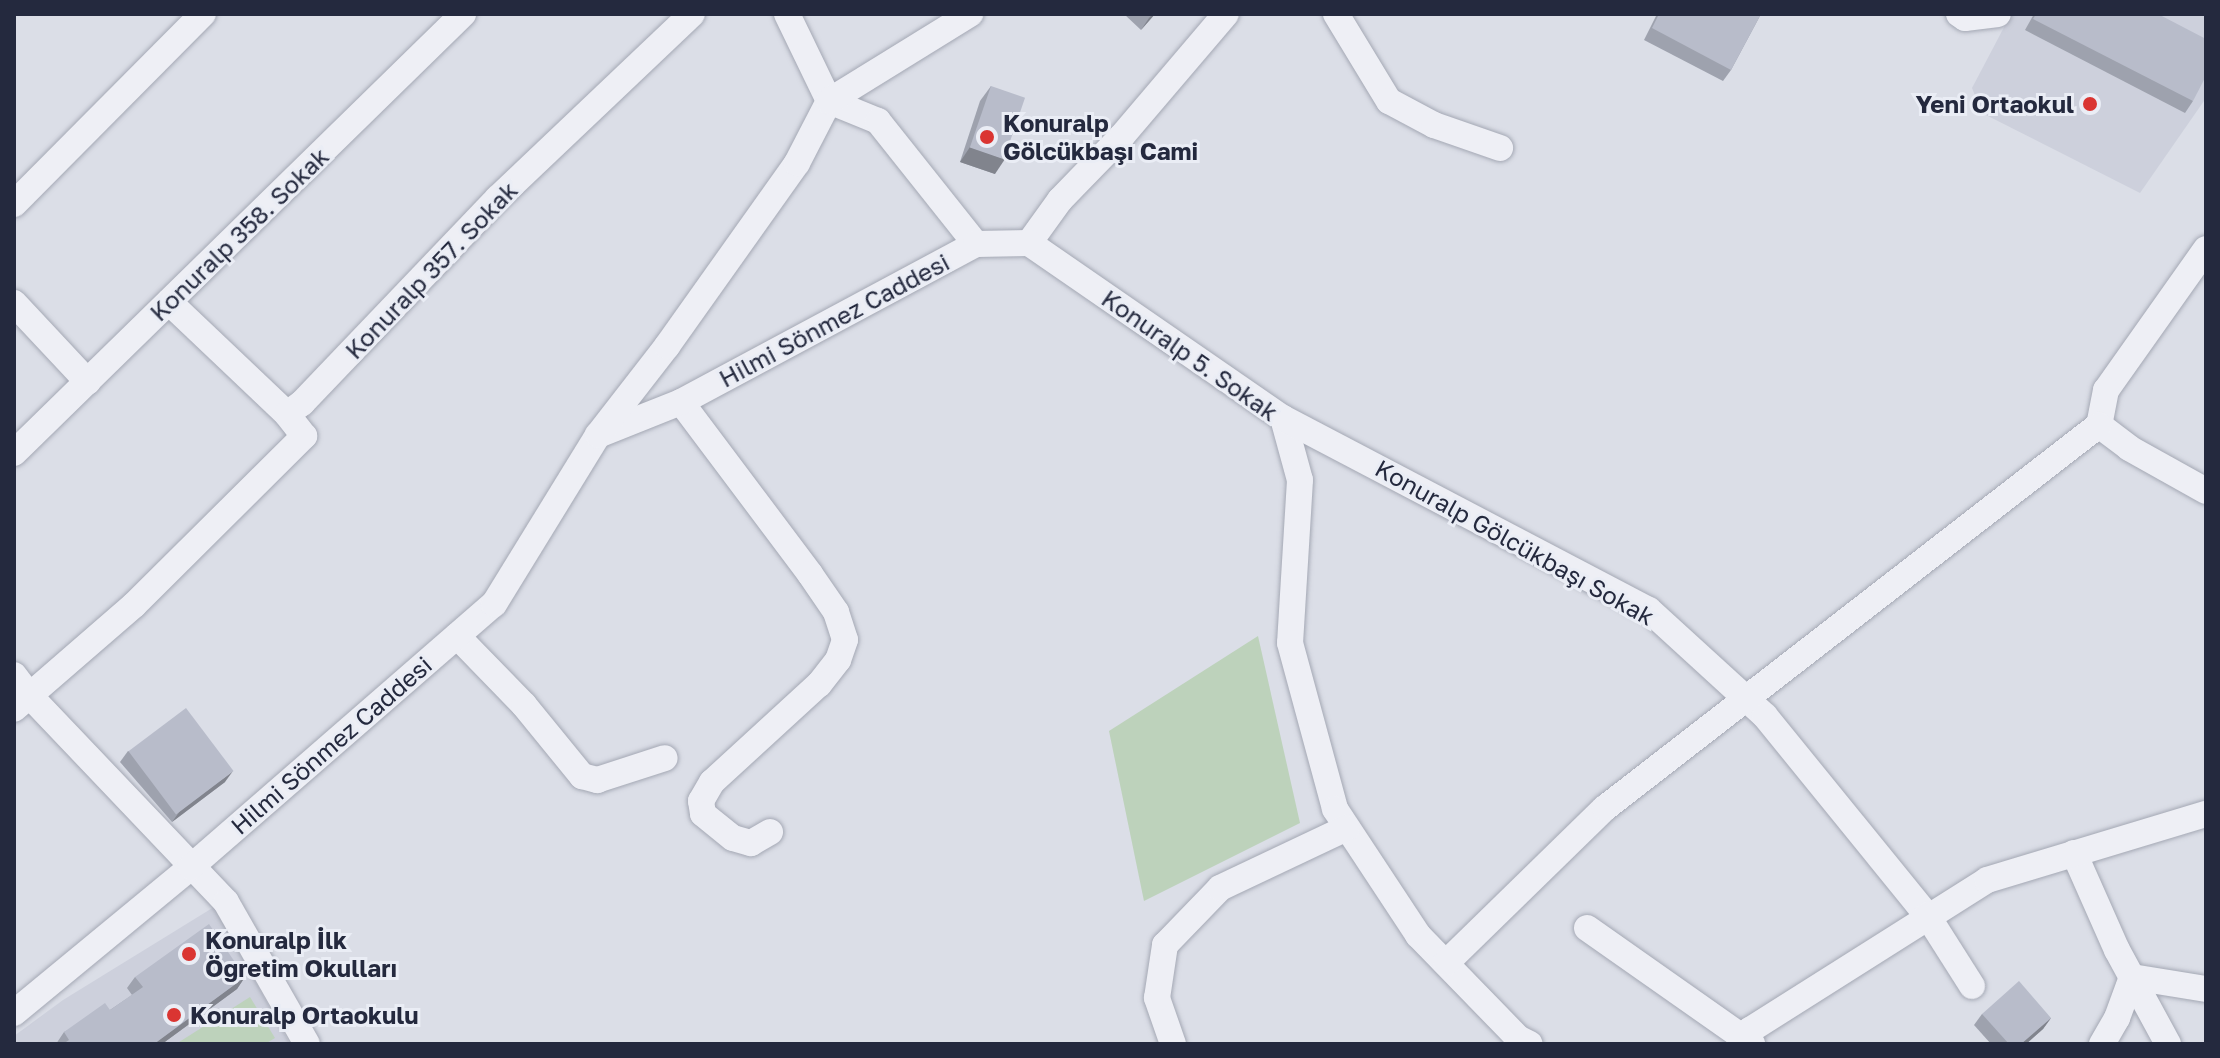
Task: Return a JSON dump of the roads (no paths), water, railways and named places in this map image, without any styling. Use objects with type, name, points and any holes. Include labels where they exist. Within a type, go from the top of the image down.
[{"type":"street","points":[[14,204],[203,14]]},
{"type":"street","name":"Konuralp 358. Sokak","points":[[14,453],[463,14]]},
{"type":"street","name":"Konuralp 357. Sokak","points":[[287,414],[302,403],[498,198],[692,14]]},
{"type":"street","points":[[787,14],[829,101],[878,121],[976,244]]},
{"type":"street","name":"Hilmi Sönmez Caddesi","points":[[14,1013],[191,867],[494,604],[598,435],[667,346],[789,175],[829,101],[970,14]]},
{"type":"street","points":[[1029,243],[1060,200],[1122,136],[1226,14]]},
{"type":"street","points":[[1336,14],[1389,101],[1434,125],[1500,148]]},
{"type":"street","points":[[1959,14],[1965,18],[1998,14]]},
{"type":"street","name":"Hilmi Sönmez Caddesi","points":[[598,435],[681,402],[976,244],[1029,243]]},
{"type":"street","name":"Konuralp 5. Sokak","points":[[1029,243],[1283,418],[1300,480],[1290,643],[1335,809],[1418,935],[1518,1038],[1530,1044]]},
{"type":"street","points":[[1446,963],[1605,808],[2099,425],[2106,390],[2206,249]]},
{"type":"street","points":[[22,703],[134,605],[304,436],[287,414],[169,302]]},
{"type":"street","points":[[14,303],[88,382]]},
{"type":"street","points":[[681,402],[810,574],[836,612],[845,640],[838,660],[819,684],[712,782],[701,801],[703,814],[733,838],[751,843],[770,832]]},
{"type":"street","name":"Konuralp Gölcükbaşı Sokak","points":[[1283,418],[1649,610],[1765,716],[1927,915],[1972,986]]},
{"type":"street","points":[[2099,425],[2129,448],[2206,491]]},
{"type":"street","points":[[457,636],[524,705],[582,776],[597,780],[665,758]]},
{"type":"street","points":[[14,675],[22,703],[226,902],[307,1044]]},
{"type":"street","points":[[1587,928],[1746,1042],[1750,1030],[1927,915],[1987,880],[2206,814]]},
{"type":"street","points":[[1173,1044],[1157,998],[1165,945],[1220,888],[1347,828]]},
{"type":"street","points":[[2074,853],[2132,977],[2168,1044]]},
{"type":"street","points":[[2132,977],[2206,989]]},
{"type":"street","points":[[2102,1044],[2117,1018],[2132,977]]},
{"type":"place","name":"Yeni Ortaokul","points":[[2090,104]]},
{"type":"place","name":"Konuralp Gölcükbaşı Cami","points":[[987,137]]},
{"type":"place","name":"Konuralp İlk Öğretim Okulları","points":[[189,954]]},
{"type":"place","name":"Konuralp Ortaokulu","points":[[174,1015]]}]
